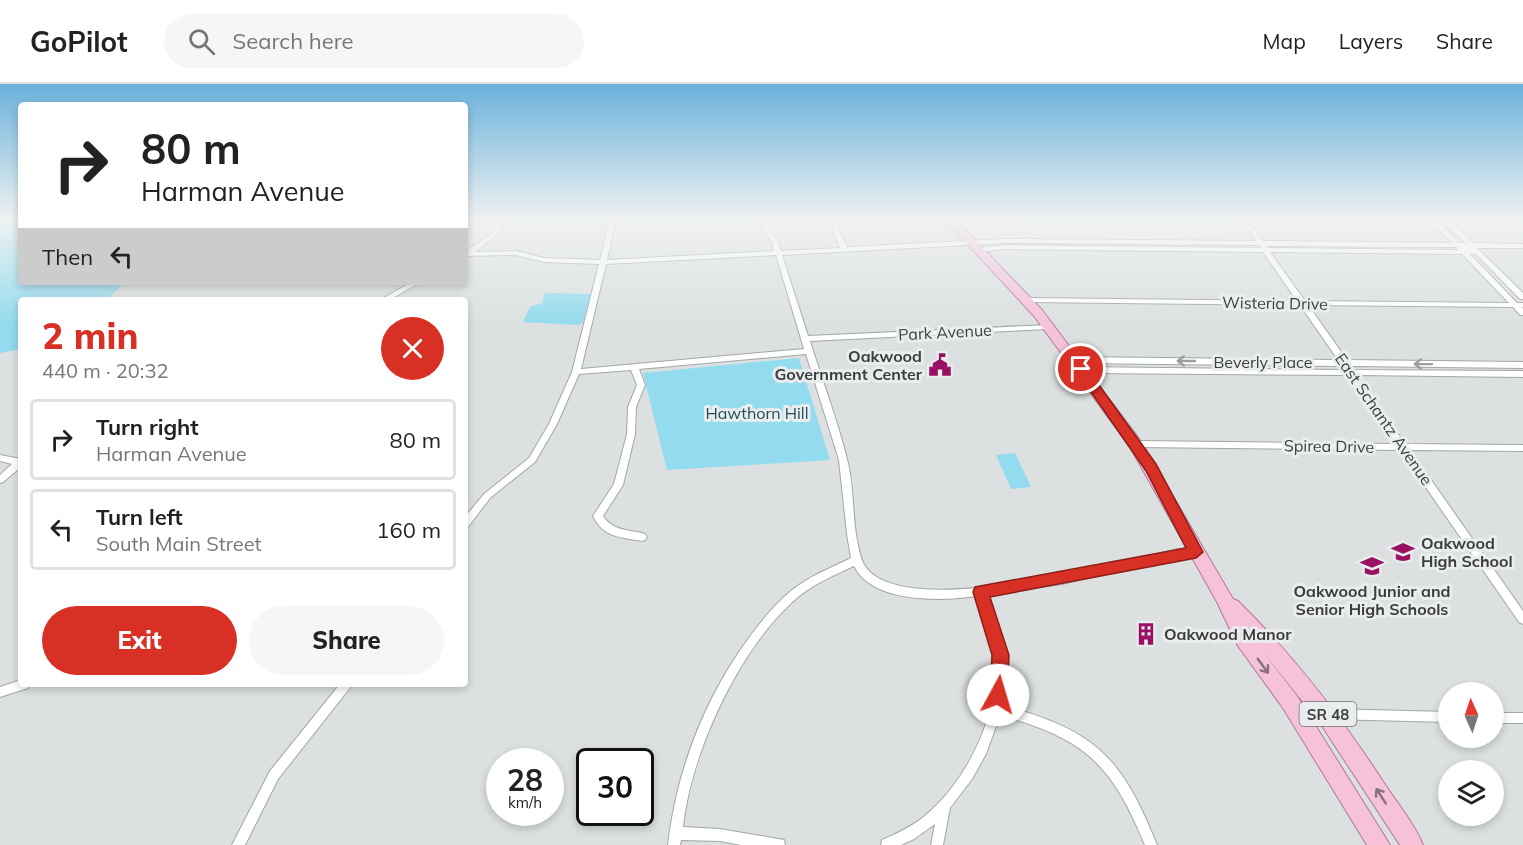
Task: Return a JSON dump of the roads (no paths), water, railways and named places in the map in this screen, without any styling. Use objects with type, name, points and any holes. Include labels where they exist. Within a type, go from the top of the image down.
[{"type":"main road","name":"SR 48","points":[[983,255],[1027,300],[1078,365],[1135,444],[1224,598],[1244,640],[1299,717],[1379,845]]},
{"type":"main road","name":"SR 48","points":[[1224,598],[1267,639],[1328,714],[1412,845]]},
{"type":"street","points":[[522,255],[544,260],[604,262],[734,255]]},
{"type":"street","points":[[468,520],[487,496],[524,467],[538,452],[576,372],[606,255]]},
{"type":"street","points":[[779,255],[847,476],[857,560],[866,577],[882,588],[917,595],[981,592],[1196,552]]},
{"type":"street","name":"East Schantz Avenue","points":[[1268,255],[1523,619]]},
{"type":"street","points":[[1467,255],[1519,305],[1523,313]]},
{"type":"street","points":[[1480,255],[1523,297]]},
{"type":"street","points":[[390,297],[412,285]]},
{"type":"street","name":"Wisteria Drive","points":[[1027,300],[1519,305]]},
{"type":"street","name":"Park Avenue","points":[[805,339],[1048,327]]},
{"type":"street","points":[[576,372],[808,351]]},
{"type":"street","name":"Beverly Place","points":[[1078,365],[1344,363],[1523,366]]},
{"type":"street","name":"Beverly Place","points":[[1078,365],[1523,374]]},
{"type":"street","points":[[634,367],[641,390],[632,406],[629,445],[618,485],[598,516],[602,525],[610,530],[642,537]]},
{"type":"street","name":"Spirea Drive","points":[[1135,444],[1523,448]]},
{"type":"street","points":[[0,458],[18,461]]},
{"type":"street","points":[[0,480],[18,465]]},
{"type":"street","points":[[779,845],[731,836],[675,839],[685,779],[706,725],[747,652],[786,602],[820,578],[857,560]]},
{"type":"street","points":[[887,845],[911,834],[944,807],[972,766],[985,742],[1001,681],[1000,655],[981,592]]},
{"type":"street","points":[[0,692],[18,686]]},
{"type":"street","points":[[238,845],[274,776],[345,687]]},
{"type":"street","points":[[995,708],[1057,726],[1090,748],[1105,762],[1128,792],[1151,845]]},
{"type":"street","points":[[1299,717],[1328,714],[1438,717]]},
{"type":"street","points":[[1504,718],[1523,718]]},
{"type":"street","points":[[937,845],[944,807]]},
{"type":"place","name":"Oakwood Government Center","points":[[940,365]]},
{"type":"place","name":"Oakwood High School","points":[[1403,552]]},
{"type":"place","name":"Oakwood Junior and Senior High Schools","points":[[1372,566]]},
{"type":"place","name":"Oakwood Manor","points":[[1146,634]]},
{"type":"park label","name":"Hawthorn Hill","points":[[757,413]]}]
